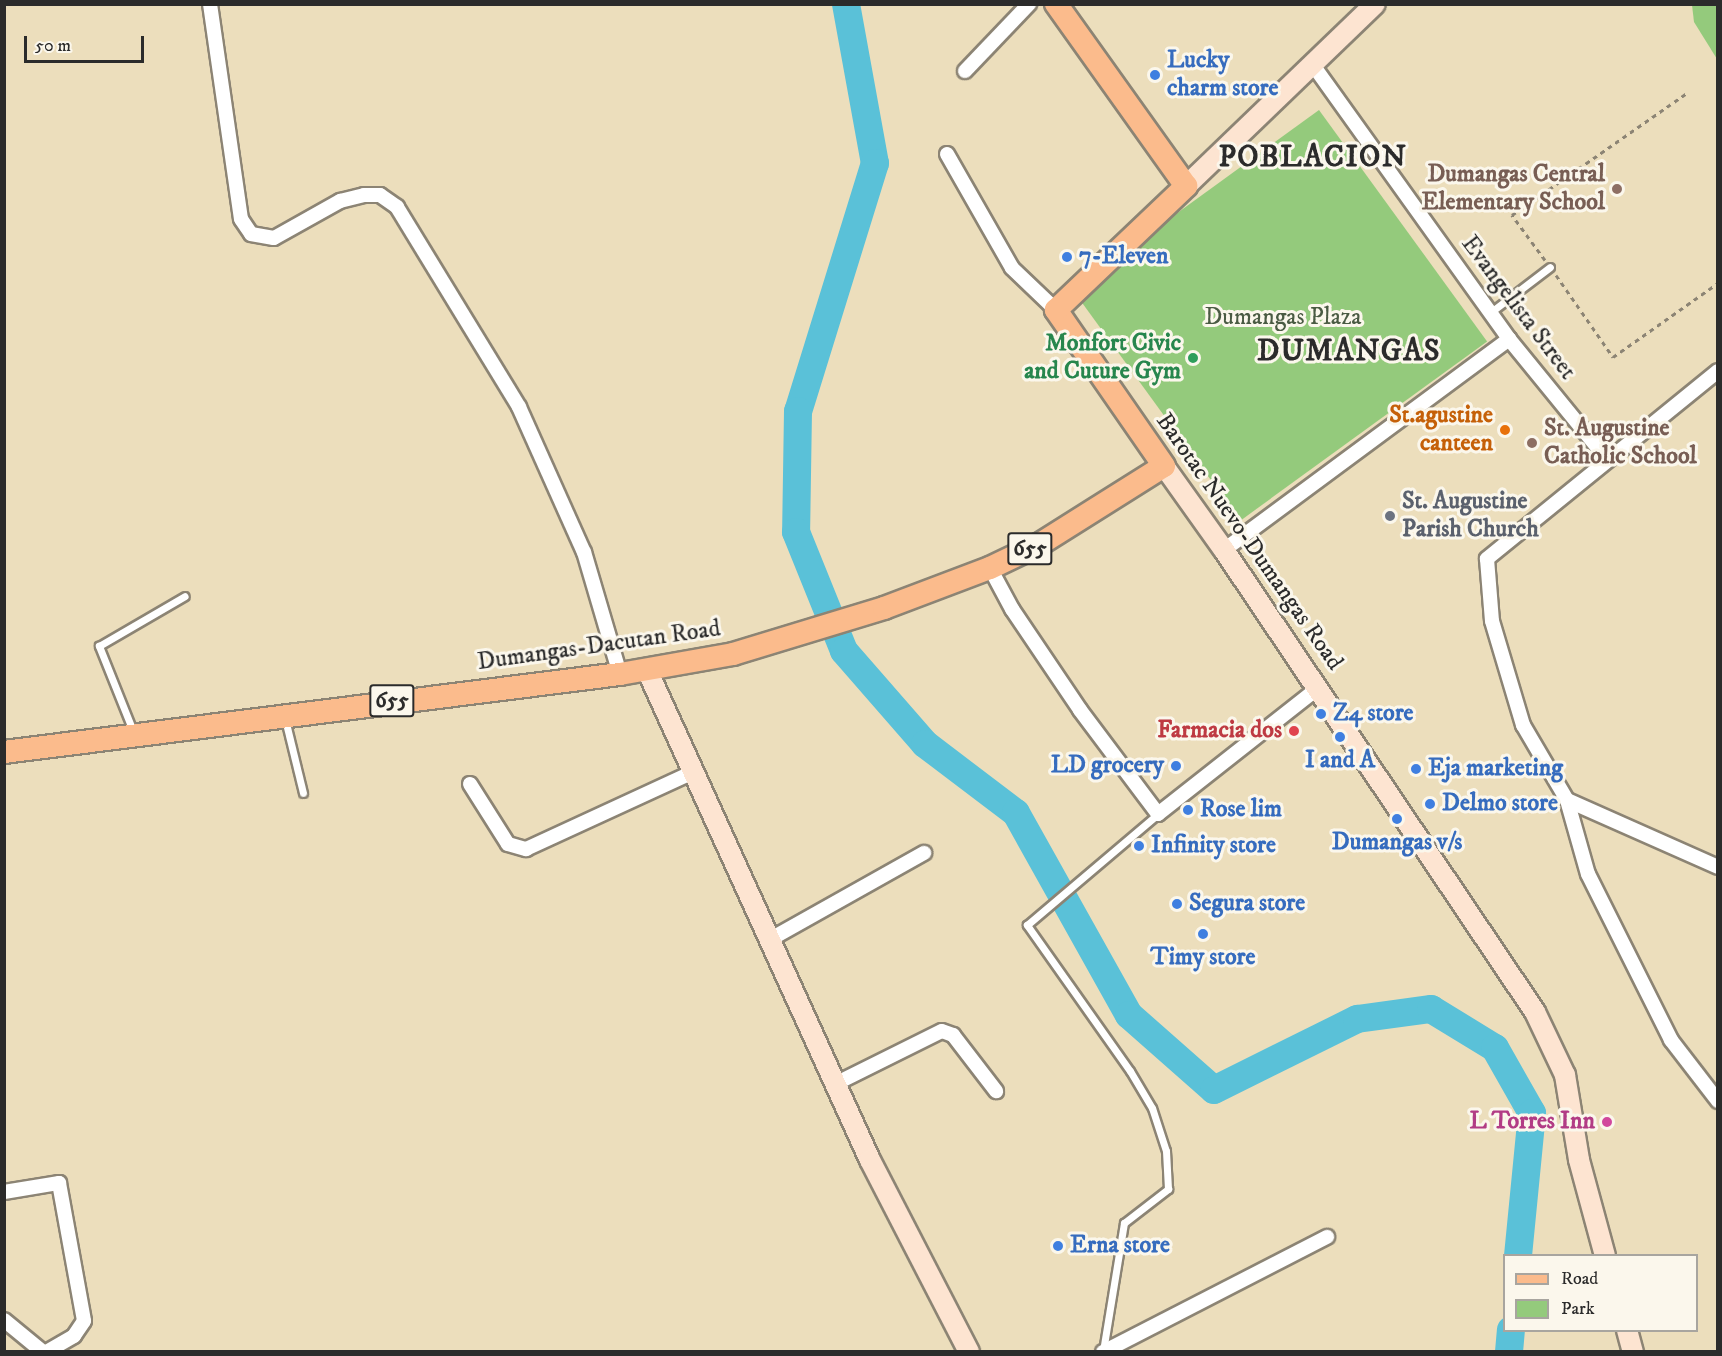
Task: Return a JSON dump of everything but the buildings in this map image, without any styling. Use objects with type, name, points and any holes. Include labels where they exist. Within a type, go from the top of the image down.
[{"type":"main road","points":[[1056,4],[1186,186],[1056,310]]},
{"type":"main road","name":"Barotac Nuevo-Dumangas Road","points":[[1056,310],[1164,466]]},
{"type":"main road","name":"Dumangas-Dacutan Road","points":[[4,752],[284,714],[620,674],[778,643],[884,608],[990,568],[1040,544],[1164,466]]},
{"type":"street","points":[[210,4],[241,219],[251,234],[274,238],[340,201],[364,195],[380,195],[398,207],[519,407],[584,552],[620,674]]},
{"type":"street","points":[[965,71],[1029,4]]},
{"type":"street","points":[[1186,186],[1375,4]]},
{"type":"street","name":"Evangelista Street","points":[[1313,64],[1509,339],[1606,458]]},
{"type":"street","points":[[946,154],[1012,268],[1056,310]]},
{"type":"street","points":[[1224,550],[1509,339]]},
{"type":"street","points":[[1718,372],[1606,458],[1486,559],[1492,621],[1523,725],[1567,800],[1588,874],[1671,1040],[1718,1101]]},
{"type":"street","name":"Barotac Nuevo-Dumangas Road","points":[[1164,466],[1224,550],[1535,1012],[1565,1075],[1579,1160],[1604,1254]]},
{"type":"street","points":[[990,568],[1012,609],[1080,710],[1158,814],[1317,689]]},
{"type":"street","points":[[647,670],[691,773],[835,1084],[924,1271],[969,1352]]},
{"type":"street","points":[[470,784],[508,844],[526,849],[691,773]]},
{"type":"street","points":[[1567,800],[1718,867]]},
{"type":"street","points":[[769,940],[924,853]]},
{"type":"street","points":[[835,1084],[942,1031],[953,1035],[996,1091]]},
{"type":"street","points":[[4,1192],[59,1183],[84,1321],[74,1336],[44,1352],[4,1320]]},
{"type":"street","points":[[1103,1351],[1327,1237]]},
{"type":"street","points":[[1628,1332],[1633,1352]]},
{"type":"lane","points":[[1491,312],[1550,267]]},
{"type":"lane","points":[[134,733],[99,646],[185,596]]},
{"type":"lane","points":[[284,714],[303,793]]},
{"type":"lane","points":[[1103,1351],[1124,1223],[1168,1189],[1166,1151],[1152,1108],[1130,1071],[1027,925],[1158,814]]},
{"type":"path","points":[[1688,92],[1512,215],[1613,357],[1718,283]]},
{"type":"green space","points":[[1692,5],[1717,5],[1717,59],[1694,22]]},
{"type":"green space","name":"Dumangas Plaza","points":[[1319,110],[1487,341],[1240,521],[1072,289]]},
{"type":"waterway","points":[[846,4],[875,163],[798,411],[796,532],[844,651],[925,744],[1016,813],[1129,1015],[1214,1090],[1357,1019],[1431,1009],[1495,1048],[1532,1113],[1518,1254]]},
{"type":"waterway","points":[[1509,1352],[1511,1332]]},
{"type":"place","name":"Lucky charm store","points":[[1155,75]]},
{"type":"place","name":"Dumangas Central Elementary School","points":[[1617,189]]},
{"type":"place","name":"7-Eleven","points":[[1067,257]]},
{"type":"place","name":"Monfort Civic and Cuture Gym","points":[[1193,358]]},
{"type":"place","name":"St.agustine canteen","points":[[1505,430]]},
{"type":"place","name":"St. Augustine Catholic School","points":[[1532,443]]},
{"type":"place","name":"St. Augustine Parish Church","points":[[1390,516]]},
{"type":"place","name":"Z4 store","points":[[1321,714]]},
{"type":"place","name":"Farmacia dos","points":[[1294,731]]},
{"type":"place","name":"I and A","points":[[1340,737]]},
{"type":"place","name":"LD grocery","points":[[1176,766]]},
{"type":"place","name":"Eja marketing","points":[[1416,769]]},
{"type":"place","name":"Delmo store","points":[[1430,804]]},
{"type":"place","name":"Rose lim","points":[[1188,810]]},
{"type":"place","name":"Dumangas v/s","points":[[1397,819]]},
{"type":"place","name":"Infinity store","points":[[1139,846]]},
{"type":"place","name":"Segura store","points":[[1177,904]]},
{"type":"place","name":"Timy store","points":[[1203,934]]},
{"type":"place","name":"L Torres Inn","points":[[1607,1122]]},
{"type":"place","name":"Erna store","points":[[1058,1246]]},
{"type":"district","name":"POBLACION","points":[[1313,158]]},
{"type":"district","name":"DUMANGAS","points":[[1349,352]]}]
